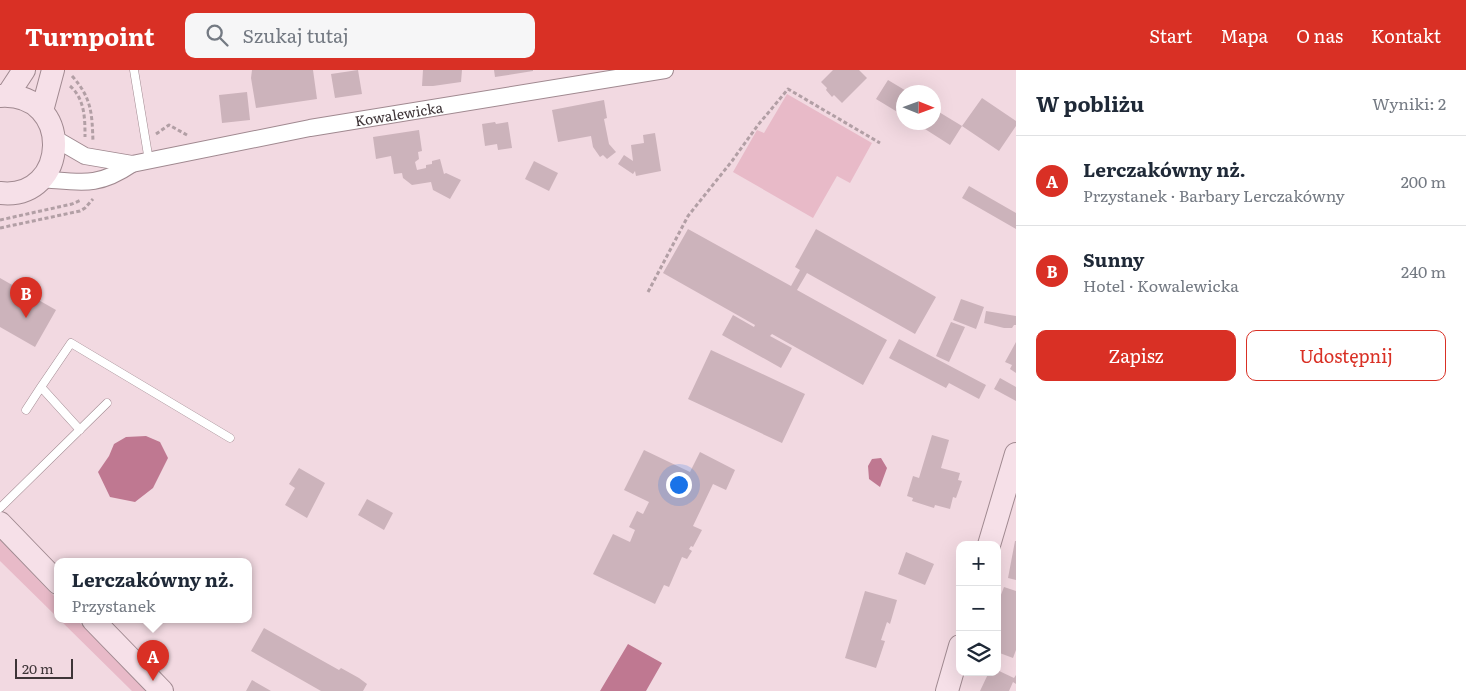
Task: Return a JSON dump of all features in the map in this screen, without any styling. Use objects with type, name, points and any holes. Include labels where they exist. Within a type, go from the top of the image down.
[{"type":"street","points":[[0,193],[20,192],[33,186],[41,179],[53,160],[54,138],[48,119],[42,111],[26,100],[4,96],[24,70]]},
{"type":"street","name":"Kowalewicka","points":[[41,179],[85,183],[94,182],[117,174],[132,164],[244,140],[665,70]]},
{"type":"street","points":[[42,111],[57,72]]},
{"type":"street","name":"Kowalewicka","points":[[54,138],[85,156],[132,164]]},
{"type":"street","points":[[989,541],[1016,454]]},
{"type":"street","points":[[0,524],[54,579]]},
{"type":"street","points":[[96,623],[162,691]]},
{"type":"street","points":[[947,691],[956,660]]},
{"type":"lane","points":[[134,70],[149,160]]},
{"type":"lane","points":[[26,410],[70,343],[230,438]]},
{"type":"lane","points":[[41,387],[80,430]]},
{"type":"lane","points":[[0,508],[107,403]]},
{"type":"path","points":[[57,72],[78,96],[84,112],[85,140]]},
{"type":"path","points":[[57,72],[80,85],[90,105],[94,148]]},
{"type":"path","points":[[648,292],[688,216],[788,89],[880,143]]},
{"type":"path","points":[[0,220],[72,204],[80,201],[84,196]]},
{"type":"path","points":[[0,228],[80,211],[95,196]]},
{"type":"shaded area","points":[[787,94],[872,143],[850,183],[837,176],[813,218],[733,172],[757,130],[764,133]]},
{"type":"shaded area","points":[[146,436],[160,442],[168,458],[153,488],[135,502],[110,497],[98,472],[109,456],[114,444],[126,437]]},
{"type":"shaded area","points":[[881,458],[887,468],[880,487],[869,479],[868,466],[872,459]]},
{"type":"shaded area","points":[[0,540],[54,596],[54,614],[0,561]]},
{"type":"shaded area","points":[[63,623],[80,623],[146,691],[132,691]]},
{"type":"shaded area","points":[[628,644],[662,663],[646,691],[600,691]]},
{"type":"building","points":[[252,70],[313,70],[317,99],[256,108],[251,78]]},
{"type":"building","points":[[358,70],[362,94],[335,98],[331,74]]},
{"type":"building","points":[[423,70],[462,70],[461,82],[422,86]]},
{"type":"building","points":[[494,70],[533,70],[533,71],[495,77]]},
{"type":"building","points":[[833,70],[859,70],[867,78],[842,103],[834,95],[832,97],[821,82]]},
{"type":"building","points":[[888,80],[896,85],[896,111],[876,99]]},
{"type":"building","points":[[247,92],[250,120],[222,123],[219,95]]},
{"type":"building","points":[[982,98],[1016,121],[1016,126],[999,151],[962,126]]},
{"type":"building","points":[[604,100],[607,118],[604,119],[609,144],[616,152],[607,159],[603,155],[600,157],[593,147],[591,136],[558,142],[552,110]]},
{"type":"building","points":[[941,113],[962,126],[950,145],[927,130],[941,130]]},
{"type":"building","points":[[495,122],[496,124],[508,122],[512,148],[498,150],[497,144],[485,146],[482,124]]},
{"type":"building","points":[[419,130],[422,151],[418,152],[419,159],[415,162],[417,170],[426,168],[426,165],[432,164],[432,161],[440,159],[444,174],[446,173],[461,180],[450,199],[433,190],[431,182],[412,185],[403,178],[402,173],[394,174],[391,156],[376,159],[373,137]]},
{"type":"building","points":[[655,133],[661,171],[636,176],[635,171],[633,174],[618,164],[624,155],[633,161],[631,145],[644,143],[643,135]]},
{"type":"building","points":[[534,161],[558,173],[549,191],[525,179]]},
{"type":"building","points":[[969,186],[1016,213],[1016,229],[962,198]]},
{"type":"building","points":[[688,229],[791,286],[800,270],[795,267],[816,229],[936,297],[915,334],[807,273],[797,290],[887,340],[863,385],[772,334],[770,336],[792,348],[781,368],[722,335],[733,315],[754,327],[755,325],[663,273]]},
{"type":"building","points":[[0,278],[56,310],[35,347],[0,327]]},
{"type":"building","points":[[961,299],[984,307],[976,329],[953,320]]},
{"type":"building","points":[[986,311],[1016,316],[1016,325],[1012,328],[1004,328],[984,323]]},
{"type":"building","points":[[951,322],[965,327],[949,362],[936,356]]},
{"type":"building","points":[[899,339],[986,385],[979,399],[949,383],[946,388],[889,358]]},
{"type":"building","points":[[1016,342],[1016,373],[1010,369],[1012,365],[1005,362]]},
{"type":"building","points":[[711,350],[805,394],[782,443],[688,399]]},
{"type":"building","points":[[1000,378],[1016,387],[1016,401],[994,389]]},
{"type":"building","points":[[932,435],[949,440],[941,468],[960,473],[958,480],[962,481],[956,498],[953,497],[950,509],[935,505],[934,508],[912,501],[913,498],[907,496],[913,476],[919,478]]},
{"type":"building","points":[[644,450],[690,472],[700,452],[735,470],[726,490],[713,484],[693,526],[702,530],[693,547],[691,546],[689,549],[692,551],[687,559],[682,557],[669,587],[664,585],[655,604],[593,574],[613,534],[630,542],[635,530],[629,527],[637,511],[643,514],[649,502],[624,490]]},
{"type":"building","points":[[299,468],[325,483],[307,518],[285,505],[295,488],[289,484]]},
{"type":"building","points":[[367,499],[393,513],[384,530],[358,515]]},
{"type":"building","points":[[1016,541],[1016,580],[1008,578]]},
{"type":"building","points":[[906,552],[934,564],[925,585],[898,574]]},
{"type":"building","points":[[1004,587],[1016,591],[1016,650],[1013,658],[1001,654],[1001,595]]},
{"type":"building","points":[[865,591],[897,600],[890,624],[887,622],[881,640],[885,641],[876,668],[845,658]]},
{"type":"building","points":[[264,628],[339,670],[341,668],[359,678],[367,684],[363,691],[321,691],[251,651]]},
{"type":"building","points":[[1001,672],[1014,678],[1016,675],[1016,684],[1013,682],[1009,691],[980,691],[987,676],[1001,676]]},
{"type":"building","points":[[252,680],[271,691],[246,691]]},
{"type":"place","name":"Sunny","points":[[26,318]]},
{"type":"place","name":"Lerczakówny nż.","points":[[153,681]]}]
